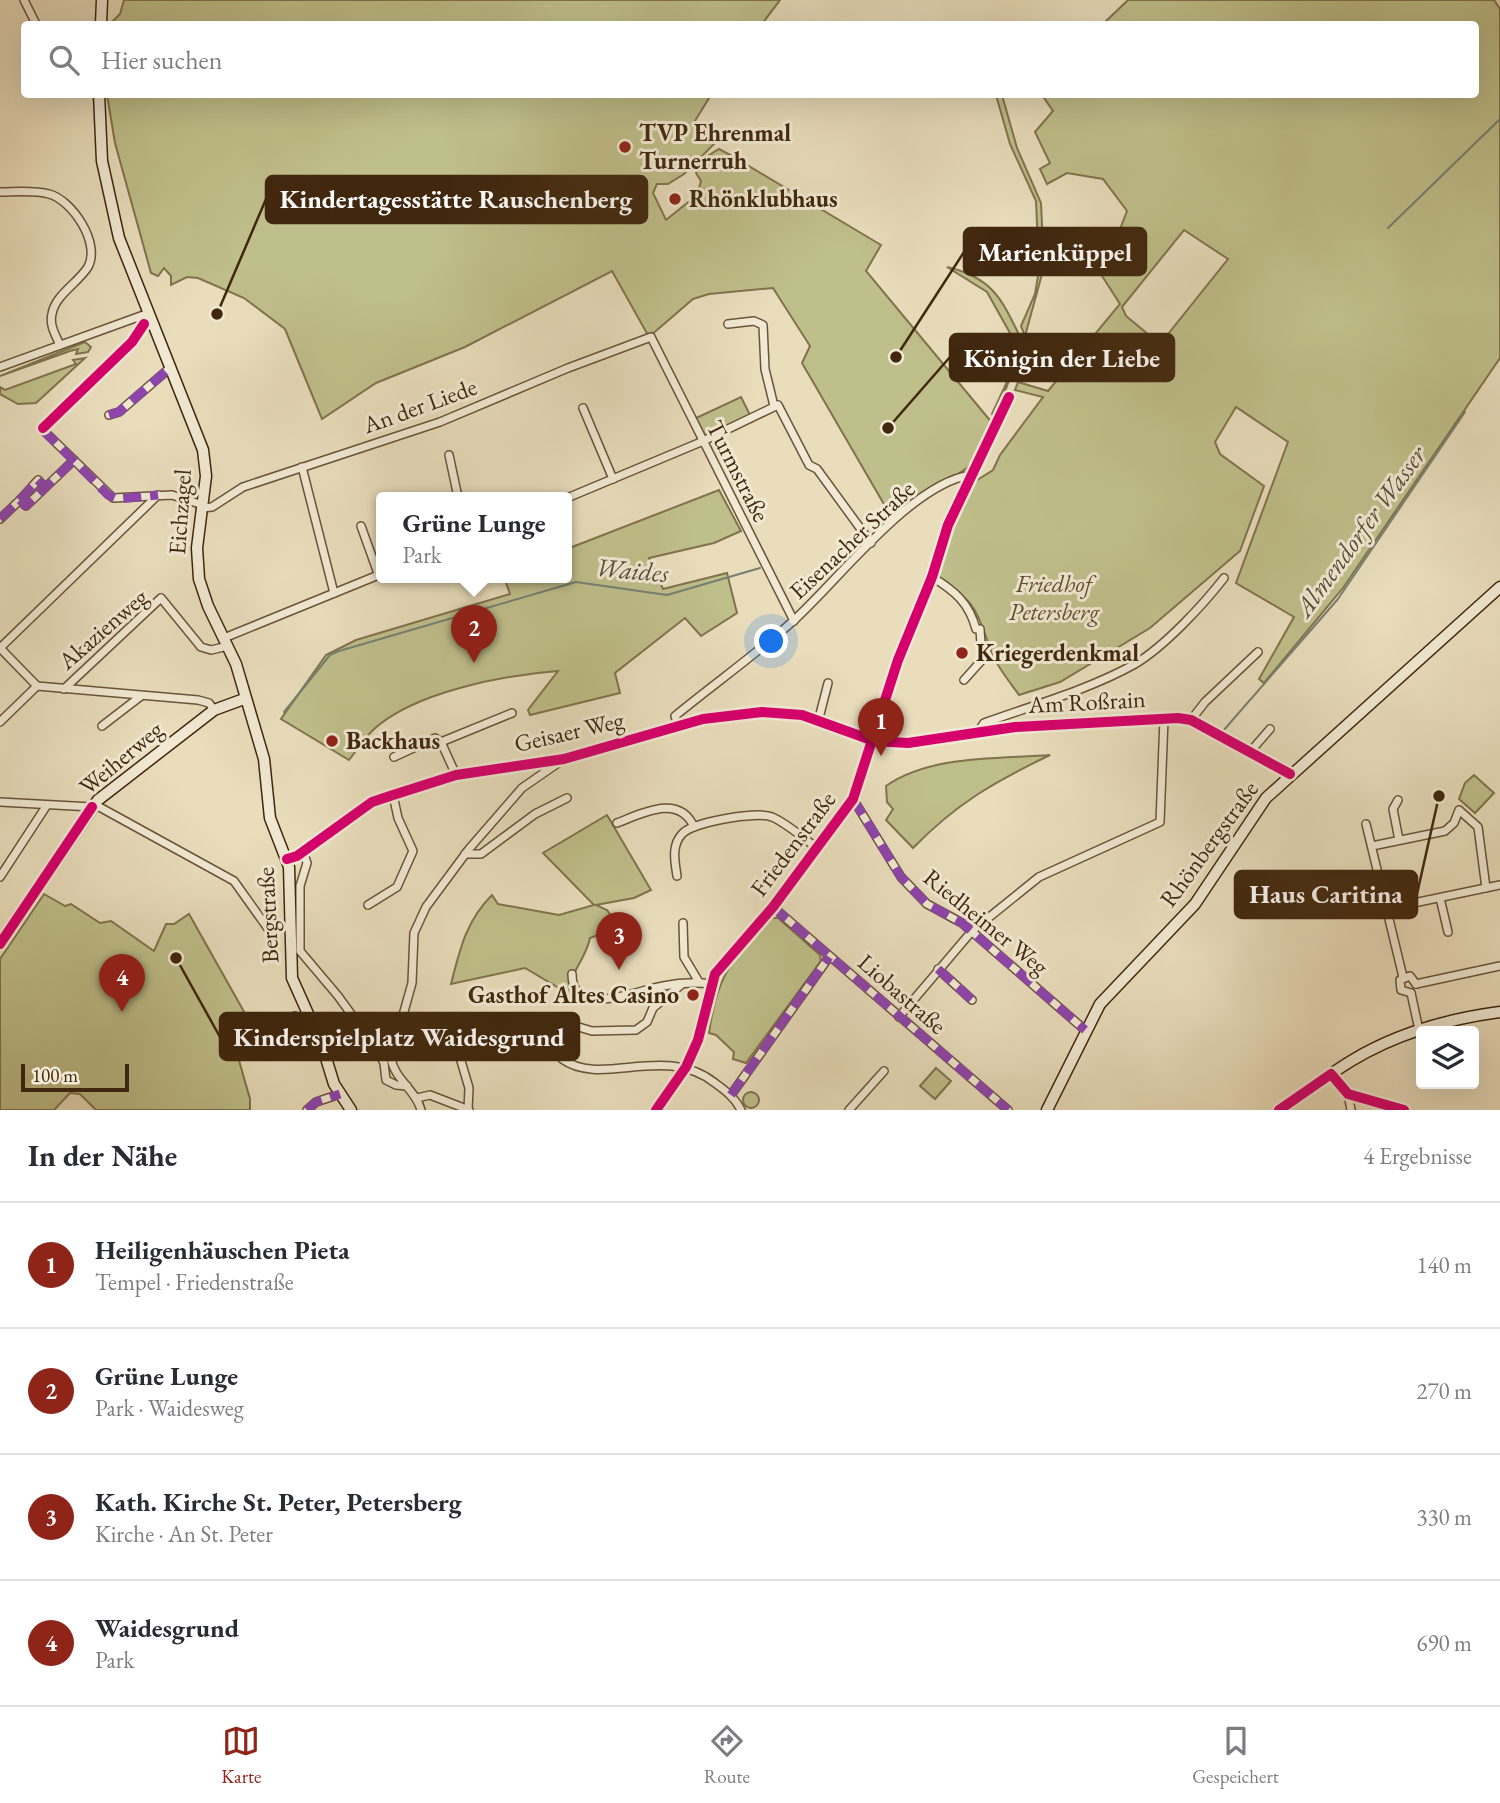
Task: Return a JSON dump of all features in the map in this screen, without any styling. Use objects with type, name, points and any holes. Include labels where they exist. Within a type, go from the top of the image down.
[{"type":"main road","points":[[101,21],[102,0]]},
{"type":"main road","name":"Eichzagel","points":[[99,98],[102,161],[119,238],[203,450],[206,476],[197,548],[199,579],[208,606],[226,642],[244,699]]},
{"type":"main road","name":"Rhönbergstraße","points":[[1047,1110],[1085,1030],[1114,987],[1195,904],[1254,814],[1290,774],[1500,587]]},
{"type":"main road","name":"Weiherweg","points":[[0,944],[93,806],[214,710],[244,699]]},
{"type":"main road","name":"Bergstraße","points":[[244,699],[264,759],[270,818],[287,859],[292,886],[292,978],[346,1108]]},
{"type":"main road","points":[[1432,1026],[1454,1019],[1500,1012]]},
{"type":"main road","points":[[1279,1110],[1369,1051],[1416,1031]]},
{"type":"street","points":[[24,0],[34,21]]},
{"type":"street","points":[[0,192],[50,194],[62,203],[90,236],[92,252],[88,266],[51,314],[52,325],[60,345]]},
{"type":"street","points":[[0,367],[149,313]]},
{"type":"street","points":[[728,324],[754,321],[763,325],[765,369],[774,406]]},
{"type":"street","name":"Turmstraße","points":[[651,337],[701,442],[794,621]]},
{"type":"street","name":"An der Liede","points":[[202,506],[212,507],[243,487],[440,422],[568,368],[651,337]]},
{"type":"street","points":[[109,415],[119,412],[171,367]]},
{"type":"street","name":"Friedenstraße","points":[[656,1110],[686,1067],[698,1040],[712,984],[721,966],[773,907],[853,799],[874,741],[898,660],[932,577],[948,526],[1009,397]]},
{"type":"street","points":[[572,496],[701,442],[778,405],[809,465],[817,469],[871,543]]},
{"type":"street","points":[[583,408],[612,479]]},
{"type":"street","points":[[43,430],[113,498],[179,496],[202,506]]},
{"type":"street","points":[[449,455],[457,492]]},
{"type":"street","points":[[0,519],[20,500],[26,506],[74,460]]},
{"type":"street","points":[[302,467],[334,593]]},
{"type":"street","name":"Eisenacher Straße","points":[[678,726],[676,716],[794,621],[902,514],[947,481],[971,475]]},
{"type":"street","points":[[158,495],[0,648],[37,686],[198,700],[209,703],[214,710]]},
{"type":"street","points":[[361,526],[376,565]]},
{"type":"street","points":[[226,642],[376,577]]},
{"type":"street","points":[[932,577],[955,593],[970,608],[976,629],[980,629],[982,660],[964,680]]},
{"type":"street","points":[[978,732],[984,723],[1094,683],[1135,664],[1152,652],[1224,578]]},
{"type":"street","name":"Akazienweg","points":[[65,688],[161,598],[201,647],[211,650],[226,642]]},
{"type":"street","points":[[1191,720],[1205,702],[1258,652]]},
{"type":"street","points":[[819,718],[828,683]]},
{"type":"street","points":[[0,722],[37,686]]},
{"type":"street","points":[[102,726],[141,695]]},
{"type":"street","name":"Geisaer Weg","points":[[287,859],[303,851],[372,802],[456,775],[564,759],[678,726],[762,712],[819,718],[874,741]]},
{"type":"street","points":[[441,742],[512,713]]},
{"type":"street","points":[[899,1017],[972,931],[1039,877],[1160,822],[1164,719]]},
{"type":"street","name":"Am Roßrain","points":[[874,741],[908,743],[1015,727],[1191,720],[1290,774]]},
{"type":"street","points":[[1250,752],[1270,729]]},
{"type":"street","points":[[394,757],[435,738],[441,742],[456,775]]},
{"type":"street","points":[[421,1110],[417,1098],[393,1069],[391,1058],[412,984],[414,933],[426,907],[465,854],[522,788],[564,759]]},
{"type":"street","points":[[368,905],[397,887],[413,851],[411,841],[398,818],[393,795]]},
{"type":"street","points":[[465,854],[481,854],[535,814],[567,798]]},
{"type":"street","name":"Riedheimer Weg","points":[[853,799],[901,877],[931,907],[956,919],[972,931],[1085,1030]]},
{"type":"street","points":[[1398,800],[1393,809],[1399,840]]},
{"type":"street","points":[[0,802],[93,806],[234,881],[269,930]]},
{"type":"street","points":[[0,877],[47,805]]},
{"type":"street","points":[[617,823],[659,807],[676,809],[691,820],[694,827]]},
{"type":"street","points":[[1372,846],[1445,831],[1460,810],[1478,827],[1486,888]]},
{"type":"street","points":[[677,876],[675,848],[682,833],[694,827],[764,815],[817,848]]},
{"type":"street","points":[[1366,824],[1403,977],[1399,987],[1404,992],[1411,993]]},
{"type":"street","points":[[303,851],[307,863],[300,886],[300,951],[338,996],[378,1051],[384,1063],[386,1080],[396,1086],[407,1086]]},
{"type":"street","points":[[1371,912],[1500,885]]},
{"type":"street","points":[[1440,898],[1448,932]]},
{"type":"street","name":"Liobastraße","points":[[773,907],[1008,1110]]},
{"type":"street","points":[[682,923],[684,957],[699,982]]},
{"type":"street","points":[[731,1095],[830,957]]},
{"type":"street","points":[[1418,1026],[1411,993],[1416,984],[1500,966]]},
{"type":"street","points":[[938,969],[972,1000]]},
{"type":"street","points":[[572,974],[572,987],[576,992],[592,998],[622,998],[663,985],[699,982],[712,984]]},
{"type":"street","points":[[1403,977],[1410,976],[1416,984]]},
{"type":"street","points":[[572,1025],[592,1031],[636,1030],[647,1022],[653,1009],[682,984]]},
{"type":"street","points":[[287,1026],[295,1016],[305,1044],[309,1048],[322,1045]]},
{"type":"street","points":[[417,1098],[430,1095],[468,1110],[470,1088],[459,1054]]},
{"type":"street","points":[[562,1059],[581,1069],[667,1063],[686,1067],[709,1078],[731,1095],[741,1110]]},
{"type":"street","points":[[849,1110],[884,1071]]},
{"type":"street","points":[[1331,1074],[1348,1094],[1351,1110]]},
{"type":"street","points":[[307,1110],[316,1102],[340,1094]]},
{"type":"street","points":[[1348,1094],[1404,1110]]},
{"type":"green space","points":[[124,0],[780,0],[764,21],[113,21],[120,14]]},
{"type":"green space","name":"Friedhof Petersberg","points":[[1128,0],[1494,0],[1500,9],[1500,358],[1343,588],[1264,683],[1259,679],[1294,617],[1236,583],[1288,442],[1236,407],[1215,442],[1220,454],[1264,486],[1240,551],[1150,628],[1060,682],[1019,695],[994,658],[973,608],[959,593],[934,576],[950,526],[968,486],[993,470],[1000,455],[1043,397],[1015,390],[1018,382],[1048,391],[1120,304],[1102,276],[1127,211],[1103,179],[1067,173],[1047,184],[1040,169],[1050,163],[1035,132],[1053,111],[1044,98],[1479,98],[1479,21],[1106,21]],"holes":[[[1184,230],[1228,259],[1160,344],[1126,316],[1122,307]]]},
{"type":"green space","points":[[108,98],[709,98],[693,124],[714,144],[684,174],[668,184],[657,184],[653,193],[666,220],[697,195],[701,181],[696,173],[703,159],[719,149],[736,158],[734,166],[737,159],[881,245],[866,271],[993,424],[975,459],[967,468],[892,518],[802,363],[810,346],[773,288],[709,294],[693,299],[649,337],[612,271],[465,347],[376,383],[322,419],[285,329],[244,298],[198,278],[187,277],[171,285],[171,276],[164,268],[158,276],[151,273],[115,143]]},
{"type":"green space","points":[[997,98],[1003,98],[1017,148],[1041,203],[1044,267],[1025,336],[1021,326],[1035,294],[1039,270],[1036,201],[1010,144]]},
{"type":"green space","points":[[947,267],[976,278],[996,294],[1023,343],[995,418],[992,414],[1006,384],[1015,342],[987,292]]},
{"type":"green space","points":[[85,342],[91,347],[88,352],[76,354],[78,349],[70,351],[0,376]]},
{"type":"green space","points":[[85,358],[36,403],[18,404],[0,394],[0,387],[5,390],[76,364],[73,360]]},
{"type":"green space","points":[[741,397],[751,417],[704,440],[694,419]]},
{"type":"green space","points":[[719,490],[741,531],[714,543],[649,558],[663,589],[727,573],[737,613],[701,636],[685,618],[615,673],[620,693],[530,715],[528,710],[558,671],[487,681],[435,696],[391,717],[373,730],[349,760],[281,719],[326,655],[356,640],[510,594],[506,583],[572,583],[572,547]]},
{"type":"green space","points":[[1050,755],[977,795],[945,818],[913,848],[886,820],[893,809],[887,802],[886,786],[904,776],[965,760]]},
{"type":"green space","points":[[1474,775],[1494,793],[1475,813],[1459,799],[1465,783]]},
{"type":"green space","points":[[607,815],[651,890],[634,898],[596,905],[607,910],[619,927],[590,938],[572,978],[569,994],[525,968],[451,984],[470,925],[492,895],[498,904],[559,915],[594,905],[543,853]]},
{"type":"green space","points":[[44,894],[65,906],[71,904],[100,923],[111,921],[154,951],[166,924],[174,924],[189,914],[256,1033],[240,1033],[234,1043],[250,1099],[250,1110],[96,1110],[80,1094],[70,1093],[54,1110],[0,1110],[0,959]]},
{"type":"green space","points":[[772,918],[778,918],[820,955],[821,961],[746,1063],[733,1059],[734,1052],[716,1035],[709,1033],[712,1013],[728,969]]},
{"type":"green space","points":[[936,1068],[951,1081],[935,1099],[920,1086]]},
{"type":"green space","points":[[748,1092],[754,1092],[759,1100],[757,1106],[748,1108],[743,1103],[743,1097]]},
{"type":"waterway","points":[[1388,228],[1500,119]]},
{"type":"waterway","name":"Almendorfer Wasser","points":[[1223,731],[1338,599],[1465,412]]},
{"type":"waterway","name":"Waides","points":[[284,712],[330,655],[339,651],[576,582],[667,595],[760,568]]},
{"type":"marked path","points":[[109,415],[119,412],[171,367]]},
{"type":"marked path","points":[[43,430],[108,495],[118,499],[158,495]]},
{"type":"marked path","points":[[0,519],[20,500],[26,506],[74,460]]},
{"type":"marked path","points":[[20,500],[38,480],[45,487]]},
{"type":"marked path","points":[[853,799],[901,877],[927,904],[962,923],[1085,1030]]},
{"type":"marked path","points":[[773,907],[1008,1110]]},
{"type":"marked path","points":[[731,1095],[829,957]]},
{"type":"marked path","points":[[938,969],[972,1000]]},
{"type":"marked path","points":[[307,1110],[316,1102],[340,1094]]},
{"type":"cycle path","points":[[43,428],[132,342],[144,324]]},
{"type":"cycle path","points":[[656,1110],[686,1067],[698,1040],[715,974],[773,907],[853,799],[898,660],[932,577],[948,525],[1009,397]]},
{"type":"cycle path","points":[[287,859],[297,856],[372,802],[456,775],[564,759],[703,719],[762,712],[802,715],[874,741],[908,743],[1015,727],[1178,718],[1191,720],[1290,774]]},
{"type":"cycle path","points":[[0,944],[92,807]]},
{"type":"cycle path","points":[[1279,1110],[1331,1074],[1348,1094],[1404,1110]]},
{"type":"place","name":"TVP Ehrenmal Turnerruh","points":[[625,147]]},
{"type":"place","name":"Rhönklubhaus","points":[[675,199]]},
{"type":"place","name":"Kindertagesstätte Rauschenberg","points":[[217,314]]},
{"type":"place","name":"Marienküppel","points":[[896,357]]},
{"type":"place","name":"Königin der Liebe","points":[[888,428]]},
{"type":"place","name":"Kriegerdenkmal","points":[[962,653]]},
{"type":"place","name":"Grüne Lunge","points":[[474,663]]},
{"type":"place","name":"Backhaus","points":[[332,741]]},
{"type":"place","name":"Heiligenhäuschen Pieta","points":[[881,756]]},
{"type":"place","name":"Haus Caritina","points":[[1439,796]]},
{"type":"place","name":"Kinderspielplatz Waidesgrund","points":[[176,958]]},
{"type":"place","name":"Kath. Kirche St. Peter, Petersberg","points":[[619,970]]},
{"type":"place","name":"Gasthof Altes Casino","points":[[693,995]]},
{"type":"place","name":"Waidesgrund","points":[[122,1012]]}]
